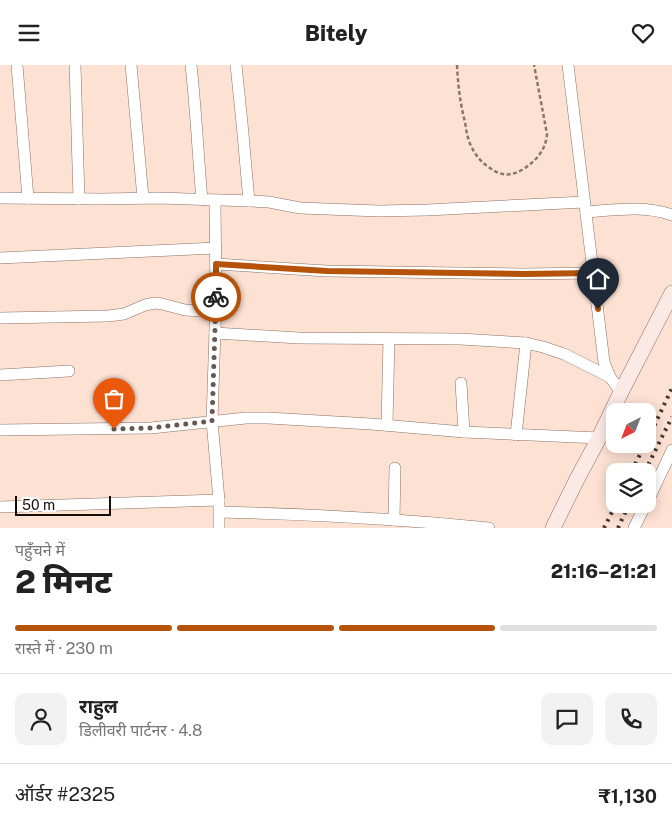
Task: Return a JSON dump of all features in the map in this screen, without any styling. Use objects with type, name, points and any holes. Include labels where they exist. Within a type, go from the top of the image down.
[{"type":"street","points":[[17,65],[28,198]]},
{"type":"street","points":[[75,65],[79,199]]},
{"type":"street","points":[[131,65],[143,198]]},
{"type":"street","points":[[191,65],[202,200]]},
{"type":"street","points":[[236,65],[249,201]]},
{"type":"street","points":[[568,65],[604,361],[610,377],[621,392]]},
{"type":"street","points":[[0,198],[158,198],[249,201],[300,208],[379,211],[585,207],[647,209],[672,215]]},
{"type":"street","points":[[215,201],[216,264],[212,421],[220,500],[219,528]]},
{"type":"street","points":[[0,258],[216,249]]},
{"type":"street","points":[[216,264],[336,271],[516,274],[594,273]]},
{"type":"street","points":[[553,528],[672,293]]},
{"type":"street","points":[[0,318],[108,316],[124,314],[155,303],[162,303],[185,310],[215,311]]},
{"type":"street","points":[[215,333],[299,338],[460,339],[526,343],[564,354],[610,377]]},
{"type":"street","points":[[387,425],[389,339]]},
{"type":"street","points":[[516,435],[526,343]]},
{"type":"street","points":[[0,375],[69,371]]},
{"type":"street","points":[[461,383],[464,432]]},
{"type":"street","points":[[0,430],[151,428],[246,418],[268,418],[464,432],[599,438]]},
{"type":"street","points":[[656,483],[672,450]]},
{"type":"street","points":[[394,519],[395,468]]},
{"type":"street","points":[[0,507],[220,500]]},
{"type":"street","points":[[220,512],[394,519],[407,524],[489,528]]},
{"type":"street","points":[[634,528],[642,513]]},
{"type":"path","points":[[457,65],[460,101],[469,141],[475,153],[484,164],[495,172],[506,176],[518,173],[534,162],[547,143],[548,134],[534,65]]},
{"type":"railway","points":[[656,422],[672,388]]},
{"type":"railway","points":[[649,463],[672,417]]},
{"type":"railway","points":[[636,463],[641,453]]},
{"type":"railway","points":[[604,528],[612,513]]},
{"type":"railway","points":[[618,528],[625,513]]},
{"type":"way so far","points":[[114,429],[173,427],[212,421],[216,297]]},
{"type":"route","points":[[216,297],[216,264],[327,271],[524,274],[594,273],[598,309]]}]
